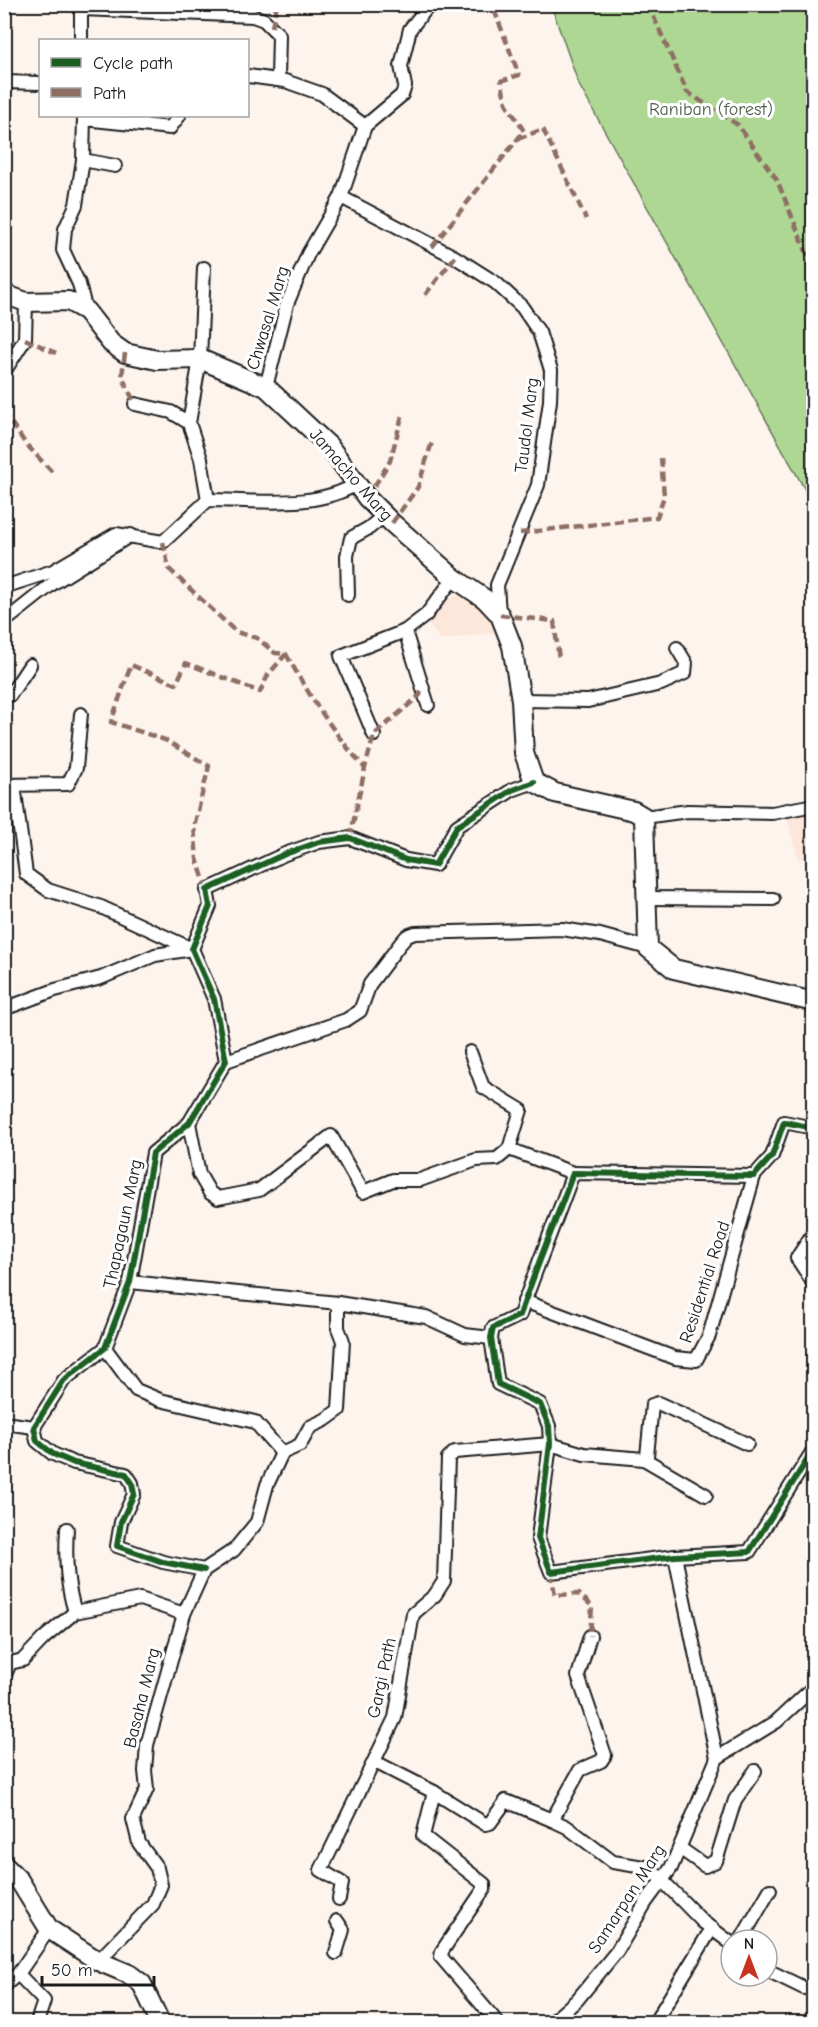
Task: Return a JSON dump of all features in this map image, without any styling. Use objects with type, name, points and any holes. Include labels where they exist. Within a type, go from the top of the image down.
[{"type":"street","points":[[249,76],[278,80],[322,94],[365,126],[402,94],[405,86],[401,66],[410,29],[430,4]]},
{"type":"street","points":[[81,39],[82,7],[253,16],[264,20],[279,35],[278,80]]},
{"type":"street","points":[[4,82],[39,83]]},
{"type":"street","points":[[86,311],[79,284],[63,250],[65,229],[76,205],[83,160],[84,117],[170,128],[178,117]]},
{"type":"street","name":"Chwasal Marg","points":[[266,387],[287,304],[308,254],[341,197],[365,126]]},
{"type":"street","points":[[83,160],[115,166]]},
{"type":"street","name":"Taudol Marg","points":[[341,197],[455,257],[496,283],[522,307],[539,332],[551,370],[550,401],[538,485],[497,585],[500,615]]},
{"type":"street","points":[[204,268],[200,359],[189,423],[201,459],[208,500]]},
{"type":"street","points":[[4,294],[26,302],[68,301],[86,311]]},
{"type":"street","points":[[4,372],[25,339],[26,302]]},
{"type":"street","name":"Jamacho Marg","points":[[86,311],[111,344],[125,353],[157,360],[200,359],[266,387],[329,446],[368,498],[454,578],[485,599],[500,615],[512,646],[521,699],[524,753],[534,782]]},
{"type":"street","points":[[135,404],[171,412],[189,423]]},
{"type":"street","points":[[4,587],[53,571],[116,534],[132,534],[163,542],[208,500],[300,500],[340,494],[358,483]]},
{"type":"street","points":[[348,595],[347,556],[351,538],[369,528],[386,514]]},
{"type":"street","points":[[4,622],[52,585],[132,534]]},
{"type":"street","points":[[374,735],[341,656],[405,631],[426,615],[454,578]]},
{"type":"street","points":[[405,631],[428,705]]},
{"type":"street","points":[[521,699],[588,701],[661,684],[685,673],[686,663],[677,648]]},
{"type":"street","points":[[4,697],[10,695],[30,665]]},
{"type":"street","points":[[81,714],[76,768],[68,784],[9,785],[26,874],[48,890],[101,908],[192,949],[214,999],[226,1061],[346,1020],[360,1011],[370,984],[407,936],[415,933],[561,929],[600,935],[648,948],[674,969],[813,1002]]},
{"type":"street","points":[[192,949],[210,906],[207,890],[285,854],[319,842],[350,838],[406,860],[435,865],[457,826],[512,790],[534,782],[555,793],[634,811],[644,817],[688,811],[772,813],[813,805]]},
{"type":"street","points":[[644,817],[648,948]]},
{"type":"street","points":[[646,898],[773,900]]},
{"type":"street","points":[[4,1010],[55,990],[101,978],[155,955],[192,949]]},
{"type":"street","points":[[189,1123],[199,1174],[210,1193],[218,1198],[259,1190],[331,1136],[363,1192],[393,1180],[420,1180],[476,1160],[497,1159],[509,1149],[521,1110],[483,1087],[470,1052]]},
{"type":"street","name":"Thapagaun Marg","points":[[105,1348],[130,1282],[153,1153],[189,1123],[226,1061]]},
{"type":"street","points":[[509,1149],[573,1173],[754,1176],[764,1168],[772,1156],[784,1122],[813,1128]]},
{"type":"street","points":[[573,1173],[519,1315],[494,1328],[490,1338],[498,1384],[540,1404],[549,1426],[550,1444],[538,1538],[551,1572],[675,1556],[749,1552],[813,1449]]},
{"type":"street","name":"Residential Road","points":[[524,1301],[675,1358],[696,1360],[709,1336],[754,1176]]},
{"type":"street","points":[[813,1232],[797,1258],[813,1284]]},
{"type":"street","points":[[130,1282],[338,1303],[426,1317],[465,1335],[490,1338]]},
{"type":"street","points":[[282,1453],[255,1422],[160,1400],[136,1390],[105,1348],[64,1380],[34,1427],[37,1441],[53,1454],[74,1463],[126,1474],[132,1483],[134,1494],[121,1522],[117,1546],[163,1562],[204,1570],[234,1550],[257,1522],[267,1485],[282,1453],[300,1445],[310,1427],[339,1410],[343,1341],[338,1328],[338,1303]]},
{"type":"street","points":[[644,1459],[647,1456],[652,1405],[658,1403],[747,1444]]},
{"type":"street","points":[[4,1423],[34,1427]]},
{"type":"street","points":[[550,1444],[584,1454],[644,1459],[706,1495]]},
{"type":"street","name":"Gargi Path","points":[[339,1899],[342,1882],[321,1870],[395,1718],[413,1614],[435,1595],[444,1581],[448,1458],[455,1452],[550,1444]]},
{"type":"street","points":[[67,1529],[68,1589],[75,1612]]},
{"type":"street","points":[[675,1556],[717,1758],[776,1722],[813,1687]]},
{"type":"street","name":"Basaha Marg","points":[[98,1961],[153,1904],[161,1885],[157,1868],[139,1843],[133,1819],[147,1789],[145,1770],[147,1745],[183,1614],[204,1570]]},
{"type":"street","points":[[4,1677],[7,1662],[23,1660],[44,1638],[75,1612],[140,1599],[183,1614]]},
{"type":"street","points":[[552,1820],[580,1770],[601,1761],[605,1755],[578,1676],[590,1636]]},
{"type":"street","name":"Samarpan Marg","points":[[552,2022],[577,2000],[616,1951],[645,1902],[663,1879],[681,1848],[696,1803],[717,1758]]},
{"type":"street","points":[[375,1762],[434,1792],[485,1824],[490,1823],[506,1801],[567,1827],[613,1862],[650,1868],[719,1934]]},
{"type":"street","points":[[681,1848],[705,1866],[716,1861],[735,1800],[755,1771]]},
{"type":"street","points":[[434,1792],[423,1836],[481,1880],[484,1889],[442,1951],[441,1957],[497,2022]]},
{"type":"street","points":[[4,1865],[19,1880],[49,1929],[98,1961],[129,1974],[142,1984],[160,2022]]},
{"type":"street","points":[[748,1928],[770,1890]]},
{"type":"street","points":[[336,1953],[343,1930],[337,1921]]},
{"type":"street","points":[[655,2022],[712,1928]]},
{"type":"street","points":[[4,1986],[18,1974],[49,1929]]},
{"type":"street","points":[[18,1974],[44,2001],[37,2022]]},
{"type":"street","points":[[779,1976],[804,1988],[813,1988]]},
{"type":"shaded area","points":[[473,587],[494,612],[499,632],[441,640],[427,623],[434,607]]},
{"type":"shaded area","points":[[813,808],[813,856],[798,859],[786,814]]},
{"type":"green space","name":"Raniban (forest)","points":[[551,5],[813,5],[813,504],[579,85]]},
{"type":"marked path","points":[[114,4],[114,11]]},
{"type":"marked path","points":[[272,27],[277,4]]},
{"type":"marked path","points":[[432,247],[524,131],[506,103],[501,81],[519,75],[492,4]]},
{"type":"marked path","points":[[648,4],[687,92],[738,125],[777,180],[814,271]]},
{"type":"marked path","points":[[518,139],[543,129],[586,219]]},
{"type":"marked path","points":[[425,295],[455,257]]},
{"type":"marked path","points":[[25,339],[56,353]]},
{"type":"marked path","points":[[125,353],[122,376],[135,404]]},
{"type":"marked path","points":[[4,412],[25,443],[54,474]]},
{"type":"marked path","points":[[367,498],[390,461],[403,413]]},
{"type":"marked path","points":[[392,523],[418,487],[432,442]]},
{"type":"marked path","points":[[520,533],[657,517],[664,496],[661,458]]},
{"type":"marked path","points":[[163,542],[169,569],[236,632],[257,638],[275,653],[286,654],[322,713],[365,768],[374,735],[420,695],[422,687]]},
{"type":"marked path","points":[[500,615],[554,621],[559,659]]},
{"type":"marked path","points":[[207,890],[197,859],[194,827],[209,766],[165,740],[111,722],[131,665],[176,684],[186,663],[260,692],[268,675],[286,654]]},
{"type":"marked path","points":[[350,838],[365,768]]},
{"type":"marked path","points":[[551,1572],[555,1595],[579,1594],[592,1606],[590,1636]]},
{"type":"cycle path","points":[[204,1570],[163,1562],[117,1546],[121,1522],[134,1494],[132,1483],[126,1474],[74,1463],[53,1454],[37,1441],[34,1427],[64,1380],[105,1348],[130,1282],[153,1153],[189,1123],[226,1061],[214,999],[192,949],[210,906],[207,890],[285,854],[319,842],[350,838],[406,860],[435,865],[457,826],[512,790],[534,782]]},
{"type":"cycle path","points":[[814,1128],[784,1122],[772,1156],[754,1176],[573,1173],[520,1315],[493,1328],[491,1338],[498,1384],[540,1404],[549,1426],[550,1444],[538,1538],[551,1572],[675,1556],[749,1552],[814,1449]]}]
